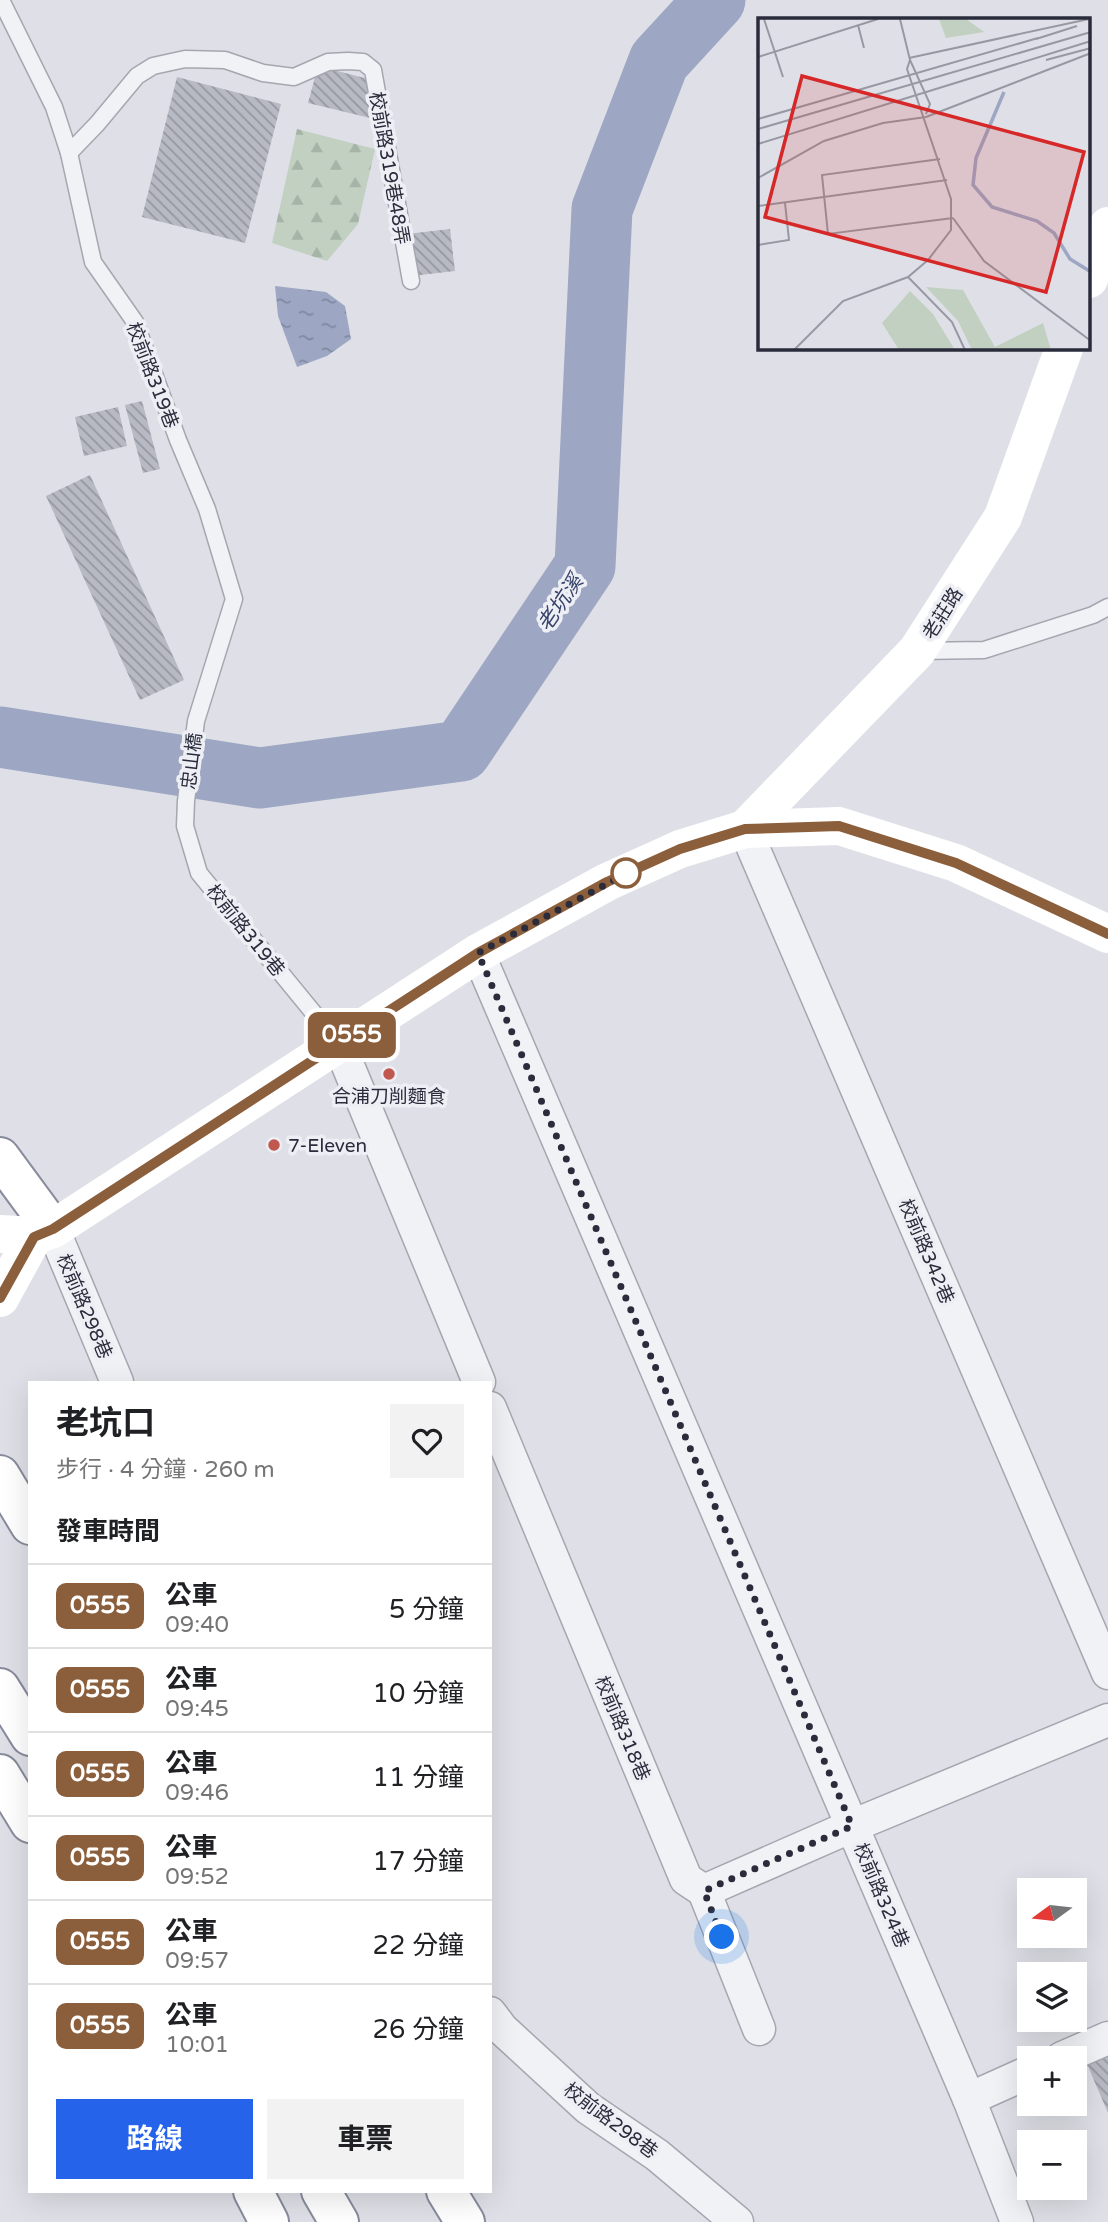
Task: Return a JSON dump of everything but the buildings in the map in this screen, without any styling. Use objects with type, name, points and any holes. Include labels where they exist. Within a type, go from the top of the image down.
[{"type":"main road","points":[[1090,276],[1108,226]]},
{"type":"main road","name":"老莊路","points":[[745,829],[917,651],[1003,517],[1063,350]]},
{"type":"main road","points":[[1,1297],[29,1233],[338,1044],[478,953],[607,882],[680,849],[745,829],[839,826],[956,863],[1108,934]]},
{"type":"main road","points":[[0,1157],[29,1233]]},
{"type":"main road","points":[[0,1475],[28,1522]]},
{"type":"main road","points":[[0,1688],[28,1733]]},
{"type":"main road","points":[[0,1774],[28,1820]]},
{"type":"main road","points":[[252,2193],[269,2222]]},
{"type":"main road","points":[[322,2193],[340,2222]]},
{"type":"main road","points":[[447,2193],[465,2222]]},
{"type":"street","name":"校前路342巷","points":[[745,829],[1108,1673]]},
{"type":"street","name":"校前路324巷","points":[[478,953],[969,2099],[1017,2222]]},
{"type":"street","points":[[338,1044],[479,1381]]},
{"type":"street","name":"校前路298巷","points":[[29,1233],[116,1381]]},
{"type":"street","name":"校前路318巷","points":[[492,1413],[686,1879],[704,1891]]},
{"type":"street","points":[[759,2029],[704,1891],[852,1826],[1108,1720]]},
{"type":"street","name":"校前路298巷","points":[[492,2016],[502,2029],[587,2108],[657,2155],[737,2222]]},
{"type":"street","points":[[1087,2047],[1108,2038]]},
{"type":"street","points":[[969,2099],[1017,2078]]},
{"type":"lane","name":"校前路319巷","points":[[1,0],[54,107],[69,153],[93,262],[135,322],[178,440],[207,509],[234,599],[196,721]]},
{"type":"lane","name":"校前路319巷48弄","points":[[69,153],[137,76],[153,66],[186,59],[225,60],[263,74],[294,77],[327,62],[363,62],[373,70],[411,281]]},
{"type":"lane","points":[[917,651],[984,650],[1093,615],[1108,607]]},
{"type":"lane","name":"忠山橋","points":[[186,801],[196,721]]},
{"type":"lane","name":"校前路319巷","points":[[186,801],[185,826],[199,873],[338,1044]]},
{"type":"lane","points":[[252,2193],[263,2222]]},
{"type":"green space","points":[[297,129],[375,149],[358,224],[327,261],[272,243]]},
{"type":"water","points":[[275,286],[326,292],[345,306],[351,339],[327,356],[297,367],[278,316]]},
{"type":"waterway","name":"老坑溪","points":[[0,737],[260,778],[461,751],[585,566],[602,209],[659,61],[715,0]]},
{"type":"bus line","name":"0555","points":[[0,1298],[34,1237],[53,1229],[478,953],[607,882],[680,849],[745,829],[839,826],[956,863],[1108,934]]},
{"type":"place","name":"合浦刀削麵食","points":[[389,1074]]},
{"type":"place","name":"7-Eleven","points":[[274,1145]]},
{"type":"route","points":[[626,873],[631,871],[478,953],[852,1826],[704,1891],[722,1937]]}]
